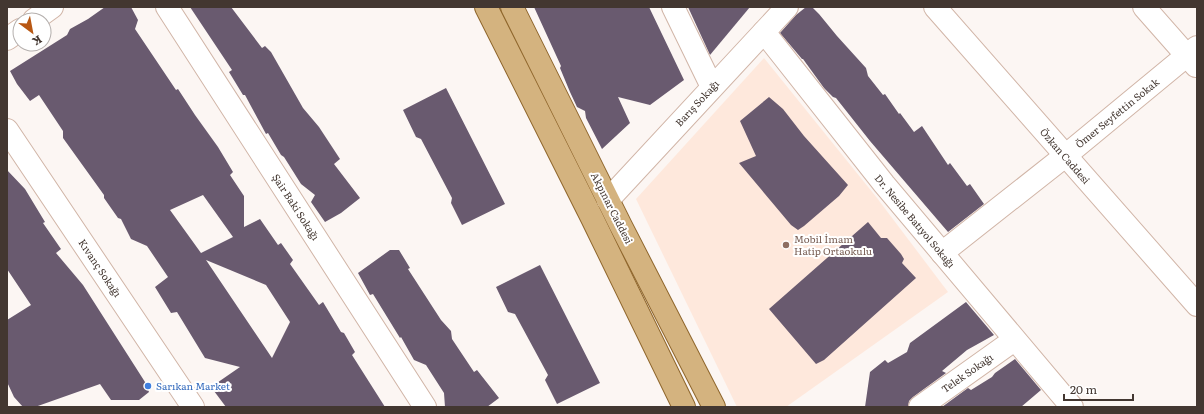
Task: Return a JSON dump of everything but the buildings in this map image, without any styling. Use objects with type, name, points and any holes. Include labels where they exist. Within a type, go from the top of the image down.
[{"type":"main road","points":[[486,7],[592,218],[684,407]]},
{"type":"main road","name":"Akpınar Caddesi","points":[[512,7],[608,200],[714,407]]},
{"type":"main road","points":[[592,218],[608,200]]},
{"type":"street","name":"Şair Baki Sokağı","points":[[167,7],[425,407]]},
{"type":"street","points":[[673,7],[712,87]]},
{"type":"street","name":"Barış Sokağı","points":[[608,200],[787,7]]},
{"type":"street","name":"Özkan Caddesi","points":[[935,7],[1197,305]]},
{"type":"street","points":[[1144,7],[1194,56]]},
{"type":"street","name":"Dr. Nesibe Batıyol Sokağı","points":[[764,32],[884,184],[1072,407]]},
{"type":"street","name":"Ömer Seyfettin Sokak","points":[[942,253],[1194,56]]},
{"type":"street","name":"Kıvanç Sokağı","points":[[7,130],[193,407]]},
{"type":"street","name":"Telek Sokağı","points":[[920,407],[1014,340]]},
{"type":"shaded area","name":"Mobil İmam Hatip Ortaokulu","points":[[764,58],[877,198],[948,292],[786,407],[737,407],[636,199]]},
{"type":"place","name":"Mobil İmam Hatip Ortaokulu","points":[[786,245]]},
{"type":"place","name":"Sarıkan Market","points":[[148,386]]}]
